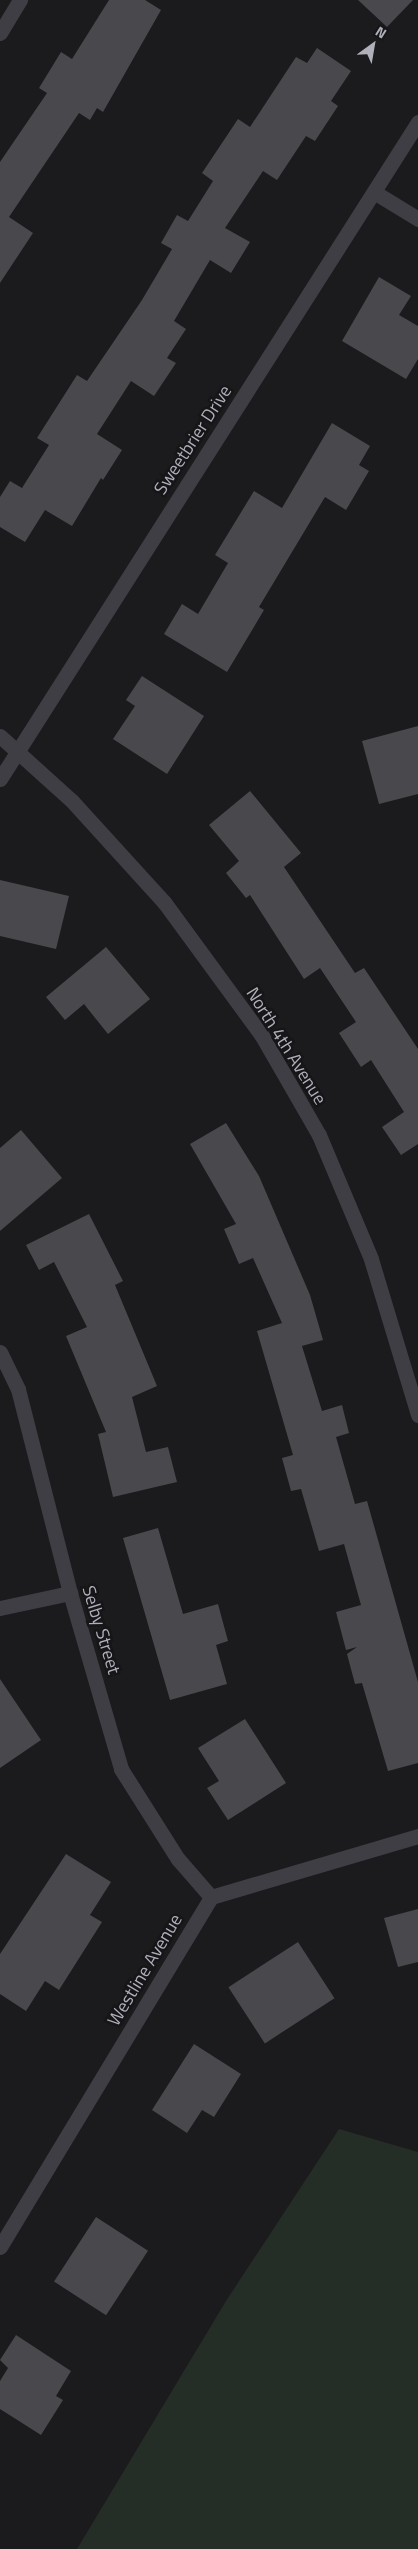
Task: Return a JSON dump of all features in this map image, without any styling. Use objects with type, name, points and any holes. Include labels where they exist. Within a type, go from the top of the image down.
[{"type":"street","points":[[0,33],[20,0]]},
{"type":"street","name":"Sweetbrier Drive","points":[[0,779],[418,122]]},
{"type":"street","points":[[374,192],[418,219]]},
{"type":"street","name":"North 4th Avenue","points":[[0,736],[18,749],[72,801],[164,902],[262,1036],[319,1134],[367,1250],[418,1415]]},
{"type":"street","name":"Selby Street","points":[[0,1352],[18,1389],[70,1593],[122,1769],[178,1860],[211,1897]]},
{"type":"street","points":[[0,1608],[70,1593]]},
{"type":"street","points":[[211,1897],[418,1836]]},
{"type":"street","name":"Westline Avenue","points":[[0,2246],[211,1897]]},
{"type":"shaded area","points":[[339,2129],[418,2152],[418,2549],[77,2549],[226,2301]]},
{"type":"building","points":[[109,0],[145,0],[161,10],[103,112],[97,108],[90,120],[79,113],[9,217],[33,233],[0,283],[0,162],[47,93],[39,88],[61,52],[72,59]]},
{"type":"building","points":[[358,0],[413,0],[387,27]]},
{"type":"building","points":[[317,48],[351,71],[331,101],[338,106],[315,141],[306,136],[277,180],[263,171],[225,228],[250,242],[231,273],[210,260],[174,321],[186,329],[167,358],[176,363],[154,396],[131,381],[97,434],[122,450],[103,480],[101,478],[72,526],[45,510],[25,542],[0,527],[0,497],[10,481],[22,488],[49,445],[37,438],[77,375],[87,381],[142,300],[172,249],[161,243],[177,215],[188,221],[213,181],[202,173],[238,119],[250,127],[296,57],[307,63]]},
{"type":"building","points":[[379,277],[411,296],[399,315],[418,326],[418,359],[406,379],[342,341]]},
{"type":"building","points":[[332,423],[370,446],[359,465],[369,471],[346,510],[325,497],[259,607],[264,610],[227,672],[164,634],[182,604],[198,614],[228,563],[215,555],[254,491],[282,508]]},
{"type":"building","points":[[142,676],[204,716],[167,774],[113,739],[135,706],[126,700]]},
{"type":"building","points":[[418,726],[418,794],[379,804],[362,741]]},
{"type":"building","points":[[250,791],[301,853],[284,867],[355,973],[364,968],[418,1049],[418,1144],[401,1155],[382,1127],[404,1112],[371,1060],[361,1067],[339,1033],[356,1022],[320,968],[304,979],[250,895],[246,898],[226,873],[239,861],[209,825]]},
{"type":"building","points":[[0,880],[69,896],[56,949],[0,936]]},
{"type":"building","points":[[106,947],[150,999],[108,1034],[84,1004],[65,1020],[46,997]]},
{"type":"building","points":[[226,1123],[259,1176],[310,1295],[323,1340],[302,1346],[322,1411],[342,1405],[349,1433],[336,1437],[355,1504],[367,1501],[418,1682],[418,1763],[388,1771],[362,1683],[355,1684],[347,1654],[357,1647],[346,1650],[336,1612],[361,1605],[344,1544],[319,1551],[301,1489],[291,1491],[282,1458],[293,1455],[257,1331],[282,1323],[253,1258],[239,1264],[224,1229],[236,1224],[190,1144]]},
{"type":"building","points":[[21,1130],[62,1178],[0,1231],[0,1148]]},
{"type":"building","points":[[89,1214],[123,1281],[115,1285],[157,1386],[132,1397],[146,1452],[168,1447],[177,1482],[113,1497],[98,1434],[106,1432],[66,1336],[87,1327],[54,1262],[39,1270],[26,1245]]},
{"type":"building","points":[[158,1528],[183,1614],[218,1604],[228,1641],[216,1645],[227,1684],[170,1700],[123,1538]]},
{"type":"building","points":[[0,1679],[41,1740],[0,1768]]},
{"type":"building","points":[[245,1719],[286,1783],[228,1820],[207,1788],[219,1781],[198,1748]]},
{"type":"building","points":[[66,1854],[111,1882],[90,1915],[102,1922],[59,1990],[45,1981],[26,2011],[0,1994],[0,1954]]},
{"type":"building","points":[[418,1909],[418,1962],[398,1967],[384,1918]]},
{"type":"building","points":[[298,1942],[334,1998],[265,2043],[228,1987]]},
{"type":"building","points":[[194,2044],[241,2074],[214,2117],[202,2110],[187,2133],[152,2110]]},
{"type":"building","points":[[96,2217],[148,2251],[106,2315],[54,2282]]},
{"type":"building","points":[[16,2335],[71,2371],[56,2396],[63,2400],[41,2435],[0,2409],[0,2381],[8,2368],[0,2360]]}]
